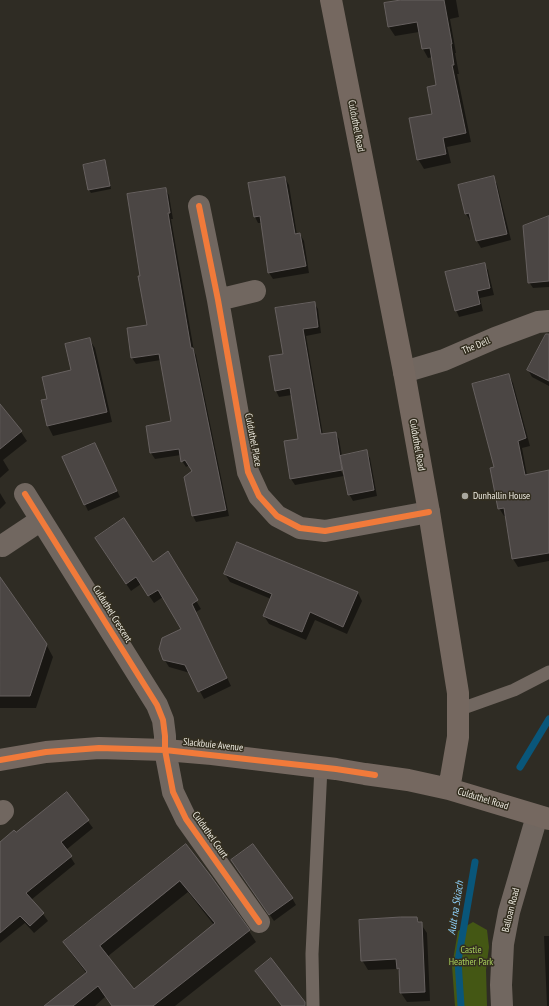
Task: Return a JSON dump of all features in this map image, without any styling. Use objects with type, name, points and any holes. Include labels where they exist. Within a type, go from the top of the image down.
[{"type":"main road","name":"Culduthel Road","points":[[331,0],[404,372],[458,693],[458,737],[450,789],[543,817]]},
{"type":"main road","name":"Slackbuie Avenue","points":[[0,760],[46,752],[99,748],[165,750],[321,767],[408,780],[450,789]]},
{"type":"street","name":"Culduthel Place","points":[[199,206],[218,300],[248,472],[259,496],[277,516],[300,528],[325,531],[428,512]]},
{"type":"street","points":[[218,300],[255,291]]},
{"type":"street","name":"The Dell","points":[[404,372],[444,360],[538,322],[549,321]]},
{"type":"street","name":"Culduthel Crescent","points":[[25,494],[157,705],[163,720],[165,750]]},
{"type":"street","points":[[2,546],[41,520]]},
{"type":"street","name":"Culduthel Court","points":[[165,750],[173,792],[186,819],[259,922]]},
{"type":"street","name":"Balloan Road","points":[[502,1006],[501,985],[503,944],[509,912],[543,817]]},
{"type":"lane","points":[[458,710],[514,690],[549,672]]},
{"type":"lane","points":[[313,1006],[312,954],[321,767]]},
{"type":"green space","name":"Castle Heather Park","points":[[473,922],[487,930],[489,947],[486,970],[487,1006],[455,1006],[452,966],[458,931]]},
{"type":"building","points":[[401,0],[444,0],[452,44],[454,65],[452,65],[466,133],[443,138],[446,154],[417,160],[409,118],[432,114],[427,87],[436,85],[430,48],[422,49],[417,22],[388,27],[384,3]]},
{"type":"building","points":[[105,160],[110,186],[88,190],[83,165]]},
{"type":"building","points":[[494,176],[507,234],[476,241],[469,213],[465,214],[458,185]]},
{"type":"building","points":[[285,177],[295,234],[300,233],[306,266],[268,273],[260,216],[254,217],[248,183]]},
{"type":"building","points":[[166,188],[170,213],[168,213],[191,348],[193,348],[226,510],[192,516],[184,477],[192,471],[185,460],[181,462],[179,449],[150,453],[146,426],[171,421],[159,354],[131,358],[127,328],[147,325],[138,276],[140,276],[127,194]]},
{"type":"building","points":[[549,216],[549,281],[528,283],[523,226]]},
{"type":"building","points":[[485,263],[490,288],[477,291],[480,304],[455,311],[445,272]]},
{"type":"building","points":[[315,302],[318,327],[303,329],[321,434],[336,432],[342,470],[290,479],[284,441],[298,439],[290,388],[275,391],[269,356],[283,354],[275,308]]},
{"type":"building","points":[[546,334],[549,334],[549,381],[527,370]]},
{"type":"building","points":[[90,338],[107,412],[47,426],[41,400],[47,399],[42,377],[71,370],[65,344]]},
{"type":"building","points":[[509,374],[526,438],[518,441],[525,475],[549,470],[549,553],[512,559],[504,508],[498,509],[490,468],[494,467],[472,384]]},
{"type":"building","points":[[0,404],[22,431],[0,449]]},
{"type":"building","points":[[95,443],[117,491],[84,505],[62,457]]},
{"type":"building","points":[[367,450],[374,490],[348,495],[340,456]]},
{"type":"building","points":[[124,518],[153,562],[168,551],[198,600],[192,604],[227,678],[198,692],[185,665],[163,660],[159,649],[162,638],[181,629],[158,590],[148,596],[136,577],[126,584],[95,538]]},
{"type":"building","points":[[237,542],[358,592],[343,627],[310,612],[302,632],[263,616],[272,594],[224,574]]},
{"type":"building","points":[[0,577],[47,644],[30,696],[0,696]]},
{"type":"building","points":[[67,792],[89,820],[61,842],[72,856],[26,893],[44,913],[30,926],[20,916],[0,933],[0,842],[14,830],[16,832]]},
{"type":"building","points":[[186,844],[250,930],[153,1006],[112,1006],[98,986],[73,1006],[44,1006],[87,972],[63,942]],"holes":[[[180,881],[215,923],[134,989],[100,946]]]},
{"type":"building","points":[[253,844],[293,898],[269,915],[231,860]]},
{"type":"building","points":[[417,917],[418,922],[422,922],[425,992],[400,993],[399,968],[397,969],[396,959],[361,961],[359,920]]},
{"type":"building","points":[[271,958],[305,1002],[305,1006],[282,1006],[255,971]]},
{"type":"waterway","name":"Ault na Skiach","points":[[520,767],[549,719]]},
{"type":"waterway","name":"Ault na Skiach","points":[[461,1006],[458,961],[475,862]]},
{"type":"cycle path","points":[[199,206],[218,300],[248,472],[259,496],[277,516],[300,528],[325,531],[429,512]]},
{"type":"cycle path","points":[[25,494],[157,705],[163,720],[165,750],[173,792],[186,819],[259,922]]},
{"type":"cycle path","points":[[0,760],[46,752],[99,748],[165,750],[336,769],[375,775]]},
{"type":"place","name":"Dunhallin House","points":[[465,496]]}]
